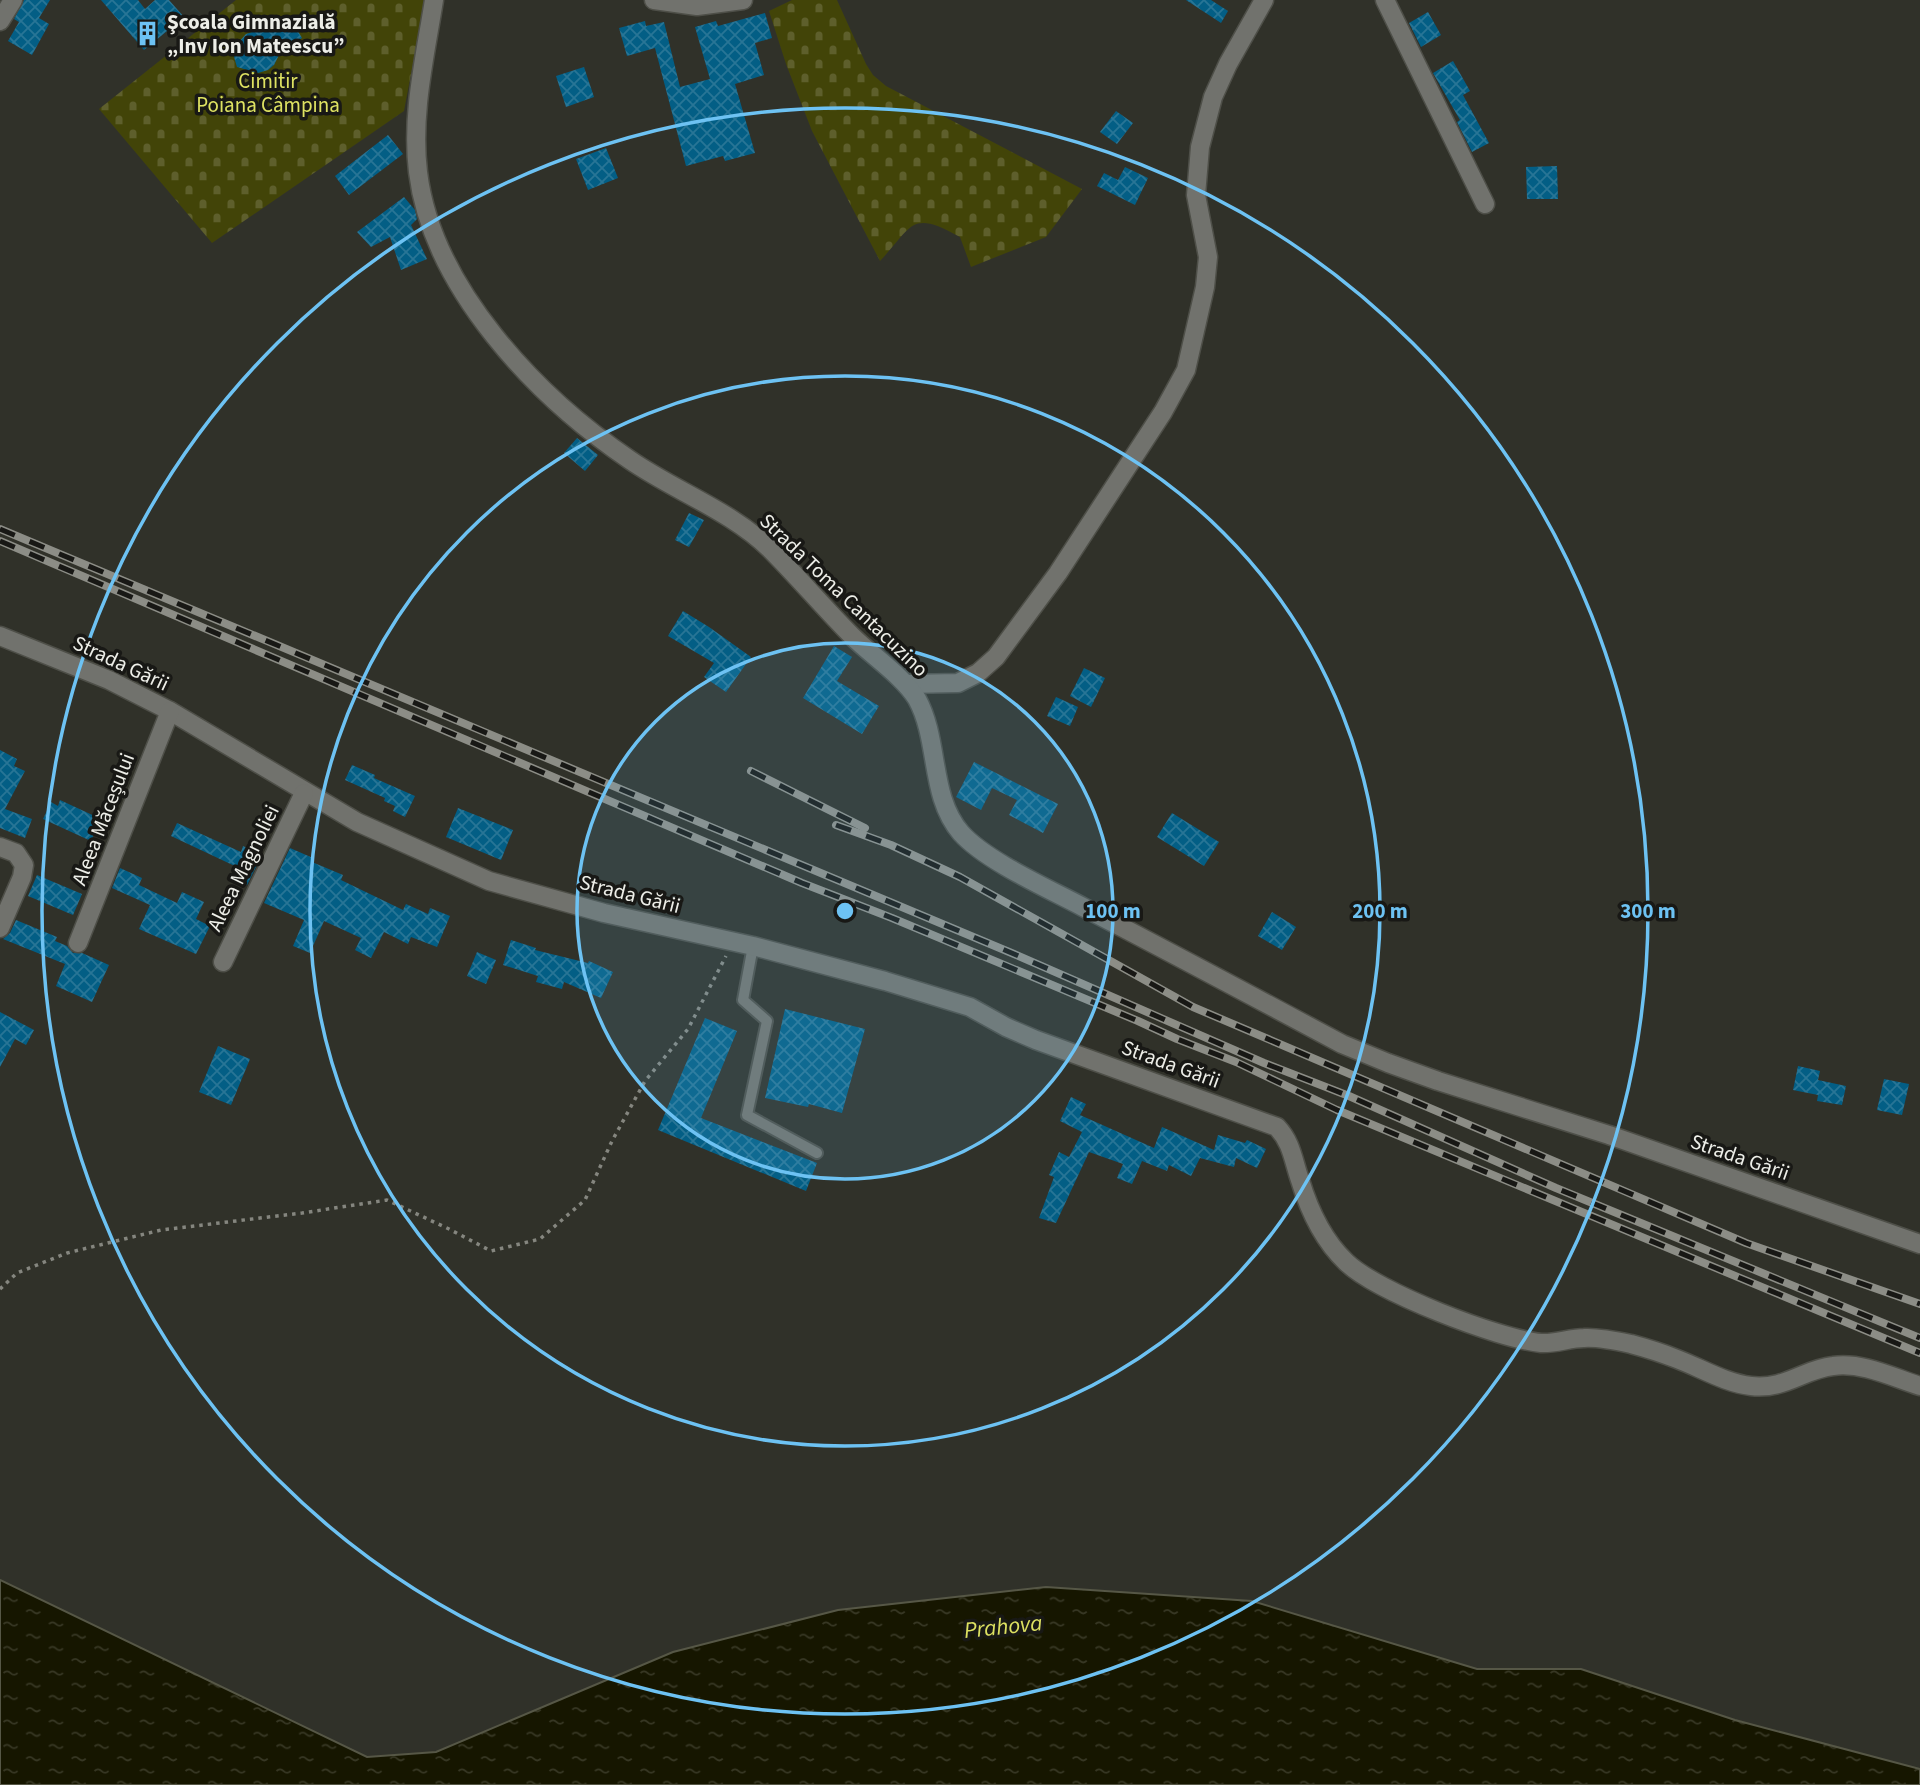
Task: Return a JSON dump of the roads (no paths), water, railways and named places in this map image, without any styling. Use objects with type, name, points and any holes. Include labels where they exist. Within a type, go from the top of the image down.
[{"type":"street","points":[[0,21],[13,0]]},
{"type":"street","name":"Strada Toma Cantacuzino","points":[[434,0],[419,94],[416,132],[418,173],[427,213],[440,249],[458,286],[481,320],[550,395],[593,433],[630,460],[740,526],[766,545],[851,635],[906,684],[922,710],[942,795],[953,822],[973,844],[1048,888]]},
{"type":"street","points":[[654,0],[697,6],[743,0]]},
{"type":"street","points":[[906,684],[958,683],[978,673],[996,657],[1058,573],[1163,412],[1186,370],[1205,287],[1208,257],[1196,195],[1200,147],[1213,97],[1264,0]]},
{"type":"street","points":[[1385,0],[1485,204]]},
{"type":"street","name":"Strada Gării","points":[[0,636],[109,680],[170,711],[304,793],[357,822],[489,881],[604,913],[753,946],[970,1007],[1036,1040],[1278,1127],[1287,1138],[1315,1220],[1331,1244],[1347,1263],[1373,1282],[1408,1298],[1513,1339],[1545,1343],[1585,1338],[1628,1343],[1749,1386],[1765,1387],[1791,1381],[1821,1368],[1834,1366],[1864,1367],[1920,1386]]},
{"type":"street","name":"Aleea Măceșului","points":[[78,943],[170,711]]},
{"type":"street","name":"Aleea Magnoliei","points":[[223,962],[304,793]]},
{"type":"street","points":[[0,847],[16,853],[24,865],[22,877],[0,928]]},
{"type":"street","name":"Strada Gării","points":[[1048,888],[1342,1044],[1388,1063],[1609,1135],[1920,1244]]},
{"type":"lane","points":[[753,946],[743,1000],[767,1021],[747,1115],[817,1153]]},
{"type":"water","name":"Prahova","points":[[0,1580],[367,1757],[436,1752],[673,1652],[838,1610],[1046,1587],[1252,1601],[1477,1669],[1581,1669],[1735,1720],[1920,1769],[1920,1785],[0,1785]]},
{"type":"railway","points":[[0,529],[1014,954],[1264,1063],[1349,1096],[1556,1188],[1920,1338]]},
{"type":"railway","points":[[0,541],[802,883],[1236,1062],[1337,1110],[1920,1353]]},
{"type":"railway","points":[[751,771],[865,828]]},
{"type":"railway","points":[[836,825],[891,845],[960,877],[1193,1007],[1746,1243],[1920,1304]]},
{"type":"place","name":"Şcoala Gimnazială „Inv Ion Mateescu”","points":[[147,34]]},
{"type":"park label","name":"Cimitir Poiana Câmpina","points":[[268,93]]}]
